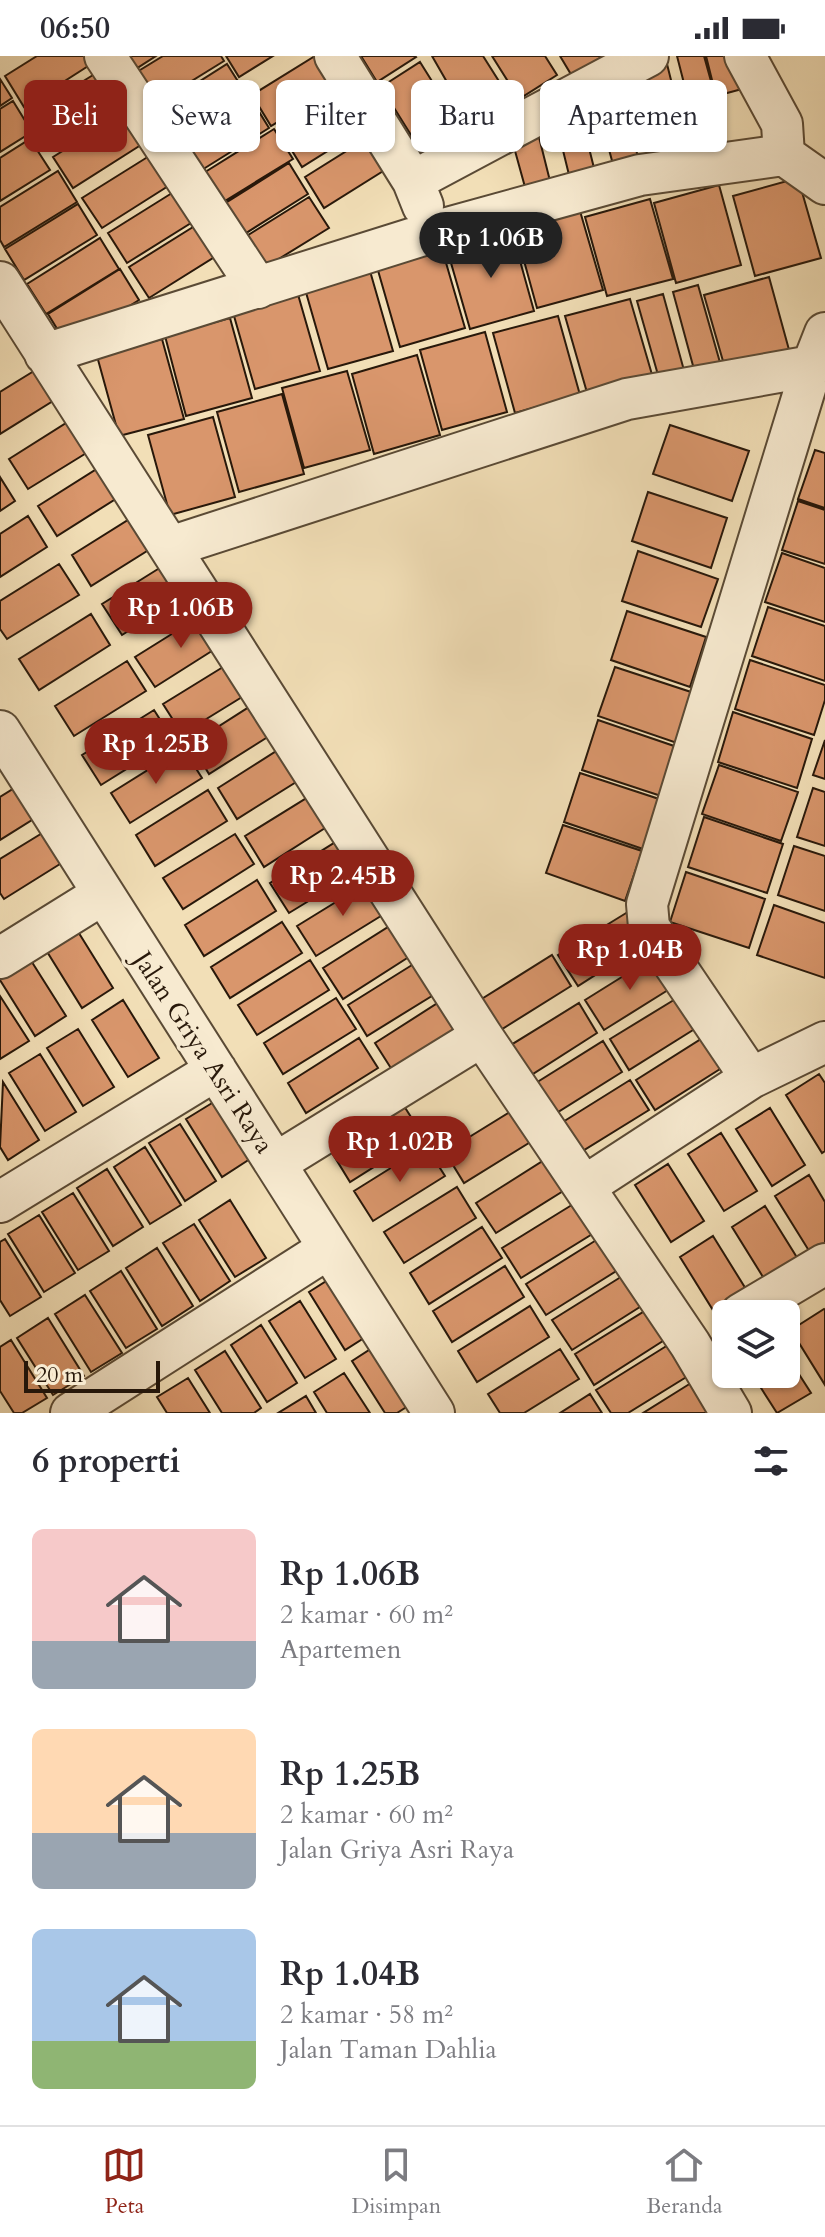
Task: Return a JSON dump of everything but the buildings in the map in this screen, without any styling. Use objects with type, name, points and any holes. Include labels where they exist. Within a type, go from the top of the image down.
[{"type":"street","points":[[105,56],[258,288]]},
{"type":"street","points":[[335,56],[413,181],[433,232]]},
{"type":"street","points":[[413,181],[648,56]]},
{"type":"street","points":[[745,56],[782,124],[784,155]]},
{"type":"street","points":[[45,354],[433,232],[640,175],[784,155],[825,184]]},
{"type":"street","points":[[0,282],[482,1036],[690,1344],[731,1413]]},
{"type":"street","points":[[170,547],[627,399],[818,350]]},
{"type":"street","points":[[751,1078],[649,927],[647,904],[818,350]]},
{"type":"street","name":"Jalan Griya Asri Raya","points":[[0,731],[434,1413]]},
{"type":"street","points":[[0,958],[103,894]]},
{"type":"street","points":[[276,1163],[482,1036]]},
{"type":"street","points":[[585,1186],[751,1078],[825,1042]]},
{"type":"street","points":[[0,1202],[216,1070]]},
{"type":"street","points":[[71,1413],[329,1248]]},
{"type":"street","points":[[765,1300],[825,1264]]},
{"type":"street","points":[[690,1344],[712,1331]]}]
